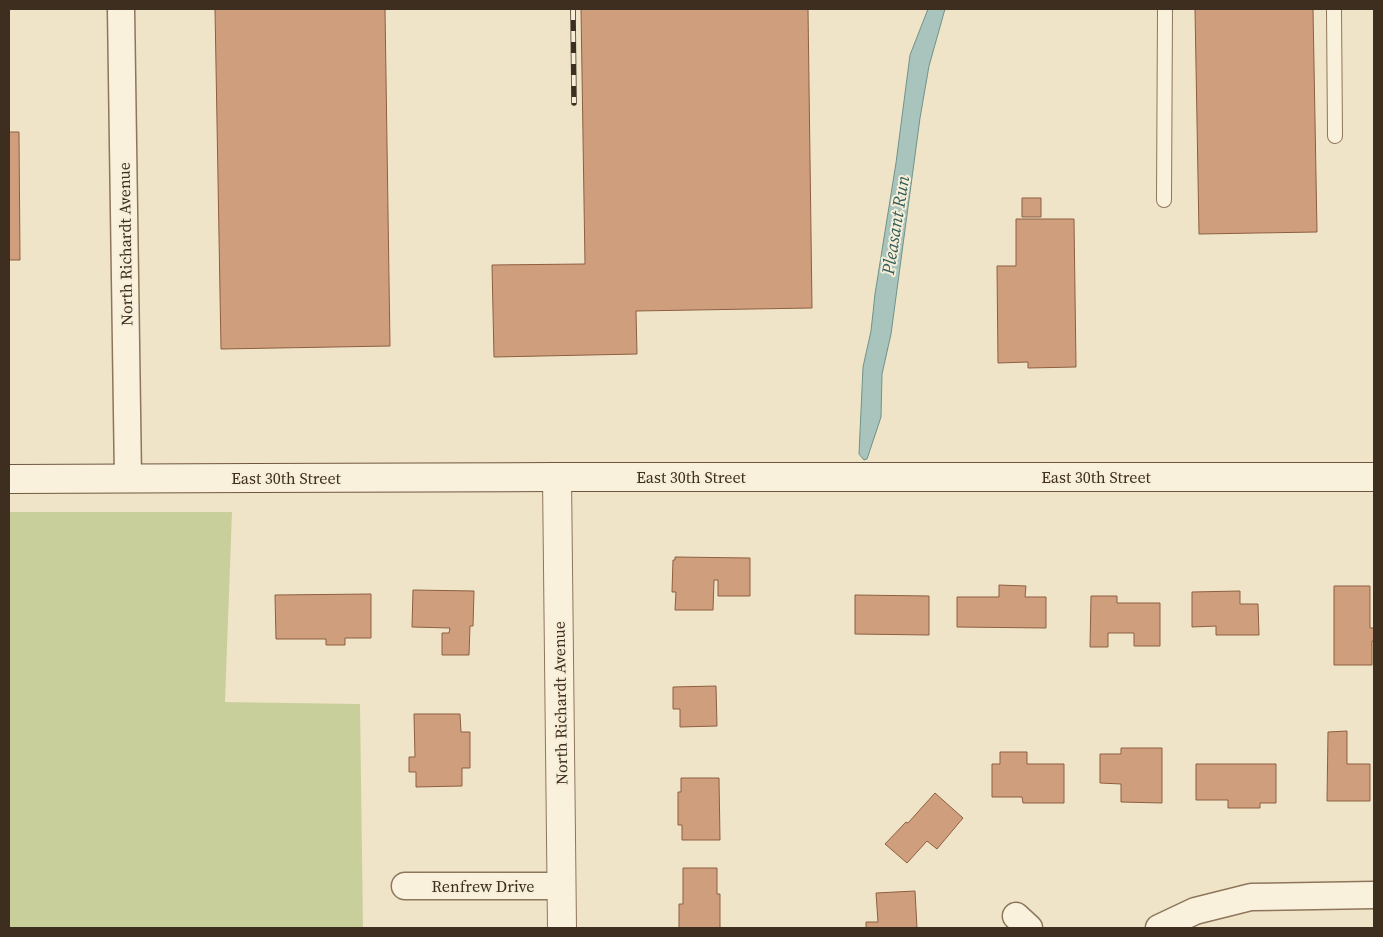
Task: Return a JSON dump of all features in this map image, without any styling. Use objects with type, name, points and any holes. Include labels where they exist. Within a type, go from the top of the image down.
[{"type":"main road","name":"North Richardt Avenue","points":[[557,477],[562,928]]},
{"type":"main road","name":"East 30th Street","points":[[9,479],[1374,477]]},
{"type":"street","name":"North Richardt Avenue","points":[[121,9],[128,478]]},
{"type":"street","name":"Renfrew Drive","points":[[405,886],[561,886]]},
{"type":"street","points":[[1159,928],[1195,911],[1251,897],[1374,895]]},
{"type":"lane","points":[[1164,9],[1164,200]]},
{"type":"lane","points":[[1334,9],[1335,136]]},
{"type":"green space","points":[[9,512],[232,512],[225,702],[360,704],[363,928],[9,928]]},
{"type":"water","name":"Pleasant Run","points":[[928,9],[945,9],[929,66],[920,118],[891,334],[882,374],[881,417],[867,459],[864,460],[859,454],[863,367],[871,331],[910,55]]},
{"type":"building","points":[[215,9],[385,9],[390,346],[221,349]]},
{"type":"building","points":[[581,9],[808,9],[812,308],[636,311],[637,354],[494,357],[492,265],[585,264]]},
{"type":"building","points":[[1195,9],[1313,9],[1317,232],[1199,234]]},
{"type":"building","points":[[9,132],[19,132],[20,260],[9,260]]},
{"type":"building","points":[[1022,198],[1041,198],[1041,217],[1022,217]]},
{"type":"building","points":[[1016,219],[1074,219],[1076,367],[1028,368],[1028,362],[998,363],[997,266],[1016,266]]},
{"type":"building","points":[[675,557],[750,558],[750,596],[718,596],[718,580],[714,580],[713,610],[675,610],[676,592],[672,592],[673,560],[675,560]]},
{"type":"building","points":[[999,585],[1026,586],[1025,597],[1046,597],[1046,628],[957,627],[957,597],[999,597]]},
{"type":"building","points":[[1334,586],[1370,586],[1370,628],[1374,628],[1372,665],[1334,665]]},
{"type":"building","points":[[413,590],[474,591],[473,626],[470,626],[469,655],[442,655],[442,633],[449,633],[450,628],[412,627]]},
{"type":"building","points":[[1240,591],[1240,604],[1258,604],[1259,635],[1216,635],[1216,626],[1192,627],[1192,592]]},
{"type":"building","points":[[371,594],[371,638],[345,638],[345,645],[326,645],[326,639],[276,639],[275,595]]},
{"type":"building","points":[[855,595],[929,596],[929,635],[855,634]]},
{"type":"building","points":[[1091,596],[1117,596],[1117,603],[1160,603],[1160,646],[1134,646],[1134,633],[1108,633],[1108,647],[1090,647]]},
{"type":"building","points":[[716,686],[717,726],[680,727],[680,709],[673,709],[673,687]]},
{"type":"building","points":[[414,714],[460,714],[461,732],[470,732],[470,768],[462,768],[462,786],[416,787],[416,772],[409,772],[409,757],[415,757]]},
{"type":"building","points":[[1347,731],[1347,764],[1370,764],[1370,801],[1327,801],[1328,732]]},
{"type":"building","points":[[1121,748],[1162,748],[1162,803],[1121,802],[1121,784],[1100,783],[1100,754],[1121,754]]},
{"type":"building","points":[[1000,752],[1027,752],[1027,764],[1064,764],[1064,803],[1023,803],[1022,797],[992,797],[992,764],[1000,764]]},
{"type":"building","points":[[1196,764],[1276,764],[1276,803],[1260,803],[1260,808],[1228,808],[1228,800],[1196,800]]},
{"type":"building","points":[[681,778],[719,778],[720,840],[682,840],[682,825],[678,825],[678,792],[681,792]]},
{"type":"building","points":[[935,793],[963,818],[937,849],[927,841],[907,863],[885,844],[906,822],[908,823]]},
{"type":"building","points":[[683,868],[717,868],[717,894],[720,894],[720,928],[679,928],[679,904],[683,904]]},
{"type":"building","points":[[915,891],[917,928],[866,928],[866,922],[878,922],[876,893]]},
{"type":"railway","points":[[573,9],[574,103]]}]
